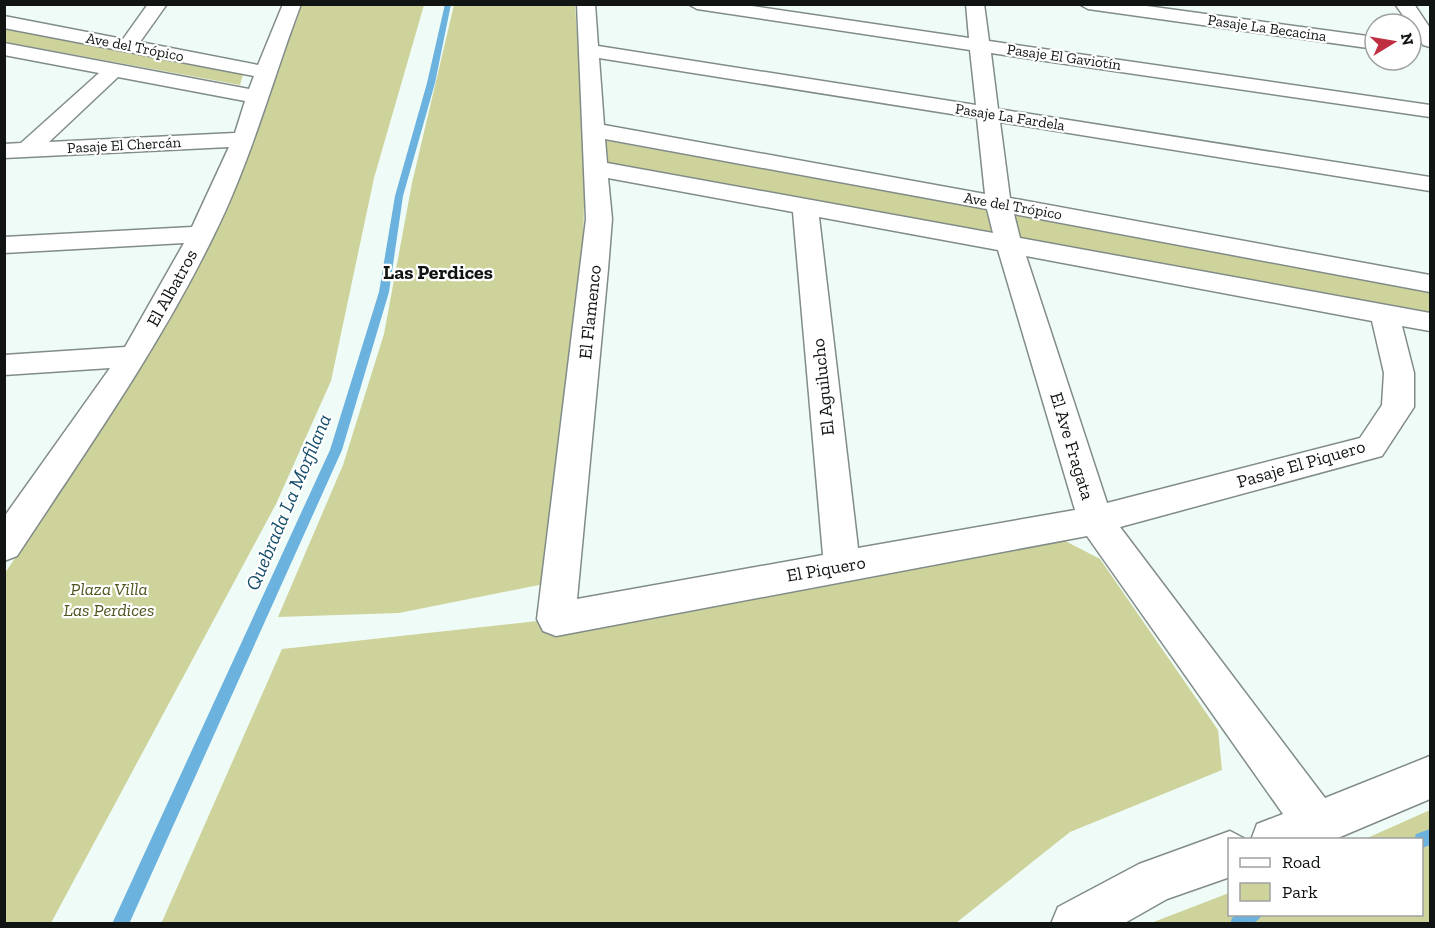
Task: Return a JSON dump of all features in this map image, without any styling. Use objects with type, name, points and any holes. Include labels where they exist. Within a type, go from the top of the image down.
[{"type":"street","points":[[128,45],[158,4]]},
{"type":"street","name":"El Albatros","points":[[4,546],[15,516],[134,356],[202,234],[244,139],[256,97],[292,4]]},
{"type":"street","name":"El Flamenco","points":[[556,619],[599,219],[586,4]]},
{"type":"street","name":"Pasaje El Gaviotín","points":[[696,4],[1431,111]]},
{"type":"street","points":[[840,25],[842,4]]},
{"type":"street","name":"El Ave Fragata","points":[[975,4],[998,203],[1008,244],[1095,520],[1317,824]]},
{"type":"street","name":"Pasaje La Becacina","points":[[1088,4],[1363,41]]},
{"type":"street","points":[[1246,4],[1256,26]]},
{"type":"street","points":[[1404,4],[1431,40]]},
{"type":"street","name":"Ave del Trópico","points":[[4,22],[265,72]]},
{"type":"street","name":"Ave del Trópico","points":[[4,49],[256,97]]},
{"type":"street","name":"Pasaje La Fardela","points":[[589,50],[1431,184]]},
{"type":"street","points":[[16,150],[114,70]]},
{"type":"street","name":"Ave del Trópico","points":[[595,130],[1431,283]]},
{"type":"street","name":"Pasaje El Chercán","points":[[16,150],[244,139]]},
{"type":"street","points":[[596,168],[1431,322]]},
{"type":"street","name":"El Aguilucho","points":[[805,207],[842,566]]},
{"type":"street","points":[[4,245],[202,234]]},
{"type":"street","name":"Pasaje El Piquero","points":[[1095,520],[1371,447],[1398,407],[1399,373],[1385,314]]},
{"type":"street","points":[[4,365],[134,356]]},
{"type":"street","name":"El Piquero","points":[[556,619],[1095,520]]},
{"type":"street","points":[[1278,838],[1431,778]]},
{"type":"street","points":[[1075,924],[1155,880],[1228,855]]},
{"type":"green space","name":"Plaza Villa Las Perdices","points":[[302,5],[424,5],[374,178],[331,381],[276,504],[51,923],[5,924],[5,573],[125,393],[200,261]]},
{"type":"green space","points":[[454,5],[575,5],[585,156],[583,251],[544,584],[399,613],[278,617],[343,465],[384,334],[412,183]]},
{"type":"green space","points":[[4,28],[244,71],[240,85],[5,42]]},
{"type":"green space","points":[[597,139],[1430,287],[1430,318],[600,165]]},
{"type":"green space","points":[[1052,534],[1100,559],[1218,730],[1222,770],[1070,832],[956,923],[161,924],[282,649],[556,619]]},
{"type":"green space","points":[[1430,810],[1430,923],[1151,923],[1228,893],[1228,916],[1423,916],[1423,838],[1367,838]]},
{"type":"waterway","name":"Quebrada La Morfilana","points":[[120,924],[336,450],[384,292],[399,196],[431,83],[448,4]]},
{"type":"waterway","points":[[1423,840],[1430,837]]},
{"type":"waterway","points":[[1238,924],[1251,916]]},
{"type":"district","name":"Las Perdices","points":[[438,272]]}]
